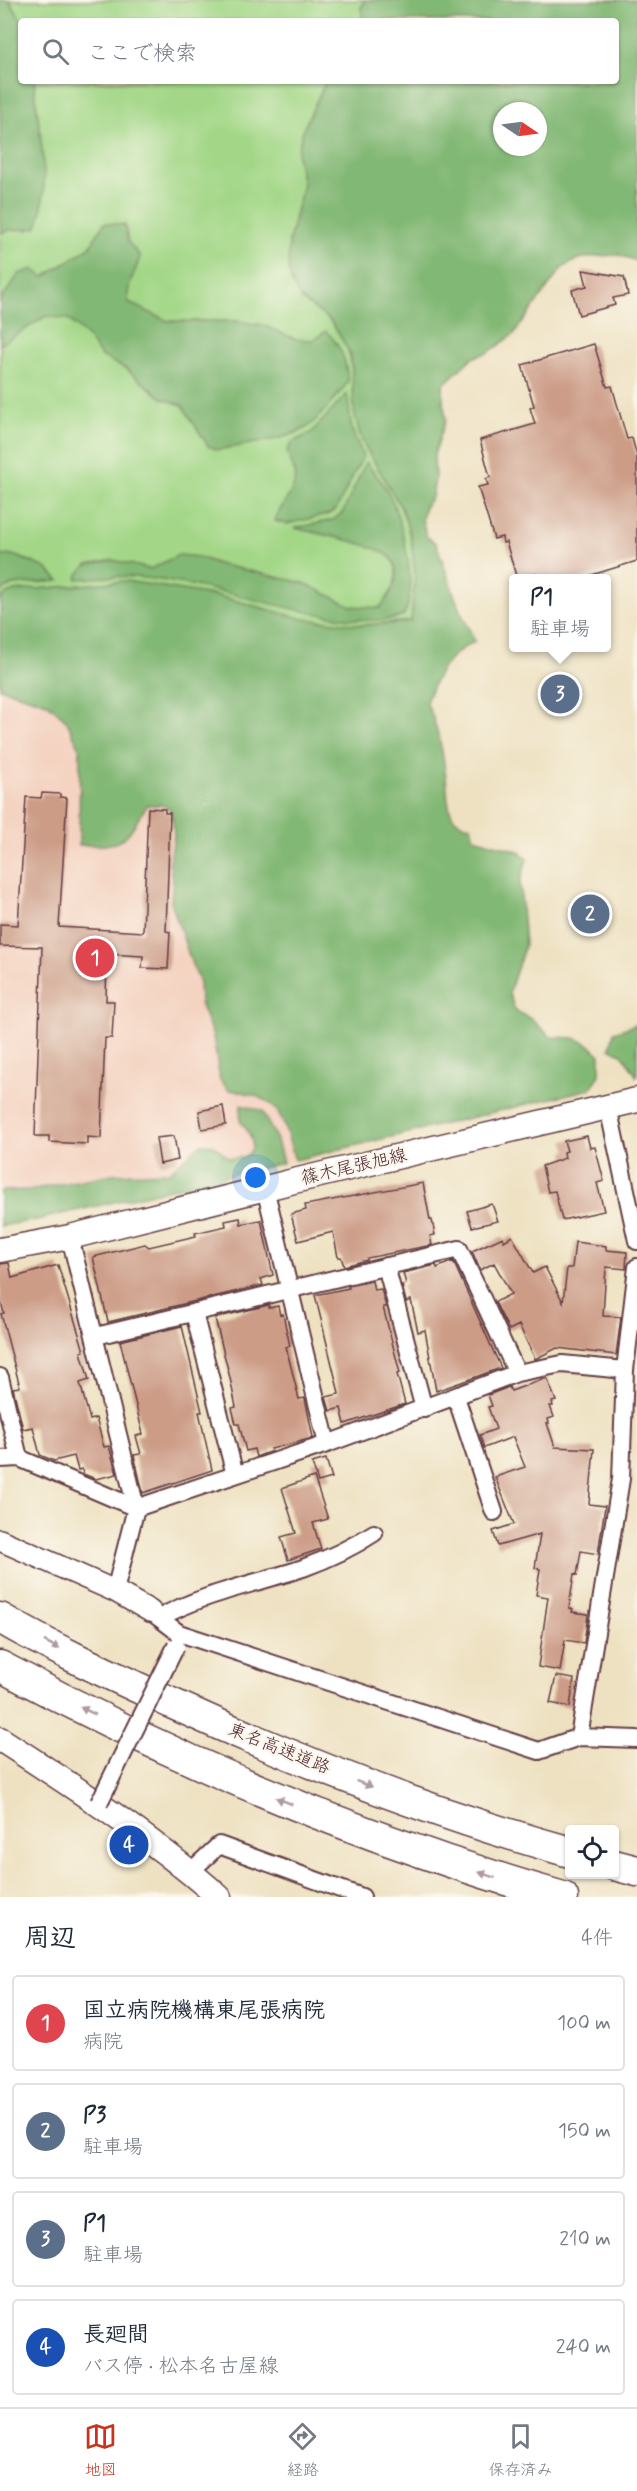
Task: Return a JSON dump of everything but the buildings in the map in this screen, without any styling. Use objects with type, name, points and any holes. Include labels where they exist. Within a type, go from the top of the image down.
[{"type":"highway","name":"東名高速道路","points":[[0,1618],[111,1675],[255,1741],[486,1828],[565,1851]]},
{"type":"highway","points":[[0,1666],[175,1754],[282,1800],[399,1845],[563,1897]]},
{"type":"highway","points":[[619,1866],[637,1871]]},
{"type":"main road","name":"篠木尾張旭線","points":[[0,1250],[70,1237],[265,1188],[637,1100]]},
{"type":"main road","points":[[0,1739],[99,1803],[219,1897]]},
{"type":"street","points":[[608,1107],[637,1241]]},
{"type":"street","points":[[265,1188],[327,1444]]},
{"type":"street","points":[[70,1237],[96,1336],[136,1508],[114,1591]]},
{"type":"street","points":[[96,1336],[459,1250],[517,1373]]},
{"type":"street","points":[[386,1266],[424,1409]]},
{"type":"street","points":[[579,1737],[621,1479],[626,1370],[637,1268]]},
{"type":"street","points":[[194,1313],[235,1475]]},
{"type":"street","points":[[0,1459],[19,1458],[136,1508],[327,1444],[517,1373],[562,1364],[626,1370]]},
{"type":"street","points":[[0,1377],[19,1458]]},
{"type":"street","points":[[456,1397],[494,1512]]},
{"type":"street","points":[[155,1615],[232,1588],[305,1567],[358,1543],[374,1533]]},
{"type":"street","points":[[0,1540],[114,1591],[155,1615],[177,1640],[539,1751],[579,1737],[637,1738]]},
{"type":"street","points":[[99,1803],[177,1640]]},
{"type":"street","points":[[190,1872],[219,1845],[362,1897]]},
{"type":"shaded area","points":[[0,688],[47,703],[66,720],[80,749],[80,765],[133,830],[147,805],[161,805],[172,813],[174,835],[170,863],[173,881],[171,902],[193,967],[200,980],[200,1003],[213,1036],[220,1080],[229,1090],[256,1094],[271,1103],[282,1118],[295,1160],[36,1220],[0,1226]]},
{"type":"green space","points":[[0,0],[9,0],[20,18],[18,18],[18,84],[34,84],[43,154],[44,191],[37,227],[0,233]]},
{"type":"green space","points":[[9,0],[365,0],[361,8],[363,18],[20,18]]},
{"type":"green space","points":[[365,0],[637,0],[637,261],[619,255],[597,256],[578,259],[562,268],[514,334],[489,352],[472,358],[443,385],[446,419],[434,455],[435,479],[432,497],[425,507],[422,518],[426,536],[436,543],[460,611],[475,641],[449,659],[434,682],[426,702],[439,739],[450,810],[457,821],[471,826],[474,838],[518,851],[527,859],[520,882],[525,945],[509,993],[515,1010],[531,1019],[551,1037],[574,1038],[588,1044],[600,1055],[600,1075],[590,1089],[295,1160],[277,1110],[260,1097],[229,1090],[220,1080],[213,1036],[200,1003],[199,980],[171,902],[173,881],[170,863],[174,835],[172,813],[169,808],[161,805],[147,805],[122,840],[106,845],[79,845],[80,749],[66,720],[47,703],[0,688],[0,601],[4,595],[15,591],[126,581],[218,596],[303,619],[362,625],[411,621],[415,575],[411,538],[403,511],[362,441],[354,412],[351,355],[331,321],[301,299],[292,283],[288,267],[289,242],[303,184],[297,155],[303,130],[325,84],[619,84],[619,18],[363,18],[361,8]]},
{"type":"green space","points":[[34,84],[325,84],[303,130],[297,155],[303,184],[289,242],[301,299],[330,321],[347,348],[353,378],[355,411],[363,442],[391,488],[405,519],[415,570],[411,621],[362,625],[303,619],[218,596],[126,581],[15,591],[4,595],[0,601],[0,592],[12,585],[58,581],[46,570],[32,562],[16,557],[0,556],[0,233],[14,228],[28,230],[40,136]]},
{"type":"green space","points":[[104,223],[125,225],[128,242],[140,256],[128,290],[129,303],[168,321],[238,321],[263,325],[295,339],[313,340],[326,331],[342,354],[348,382],[322,414],[306,428],[275,439],[218,450],[208,446],[182,405],[162,398],[126,369],[101,356],[86,335],[68,319],[46,316],[0,345],[0,301],[19,274],[33,269],[44,277],[90,247]]},
{"type":"green space","points":[[347,394],[352,430],[363,456],[337,508],[329,514],[287,524],[275,521],[295,481],[287,451],[292,442],[311,433]]},
{"type":"green space","points":[[366,462],[388,492],[399,519],[407,554],[410,588],[404,615],[368,620],[344,618],[160,580],[122,576],[77,579],[78,574],[87,565],[113,560],[150,569],[179,555],[199,557],[218,564],[304,583],[351,606],[379,608],[395,581],[395,566],[386,554],[367,546],[295,528],[333,520],[343,512]]},
{"type":"green space","points":[[13,555],[46,568],[59,581],[12,585],[0,592],[0,556]]},
{"type":"green space","points":[[637,1024],[637,1077],[623,1055],[610,1048],[614,1032]]},
{"type":"green space","points":[[241,1105],[262,1111],[277,1140],[283,1163],[36,1220],[0,1226],[0,1191],[30,1190],[112,1174],[169,1172],[201,1144],[214,1145],[229,1158],[246,1155],[252,1146],[252,1140],[240,1121]]},
{"type":"place","name":"P1","points":[[560,694]]},
{"type":"place","name":"P3","points":[[590,914]]},
{"type":"place","name":"国立病院機構東尾張病院","points":[[95,958]]},
{"type":"place","name":"長廻間","points":[[129,1845]]}]
